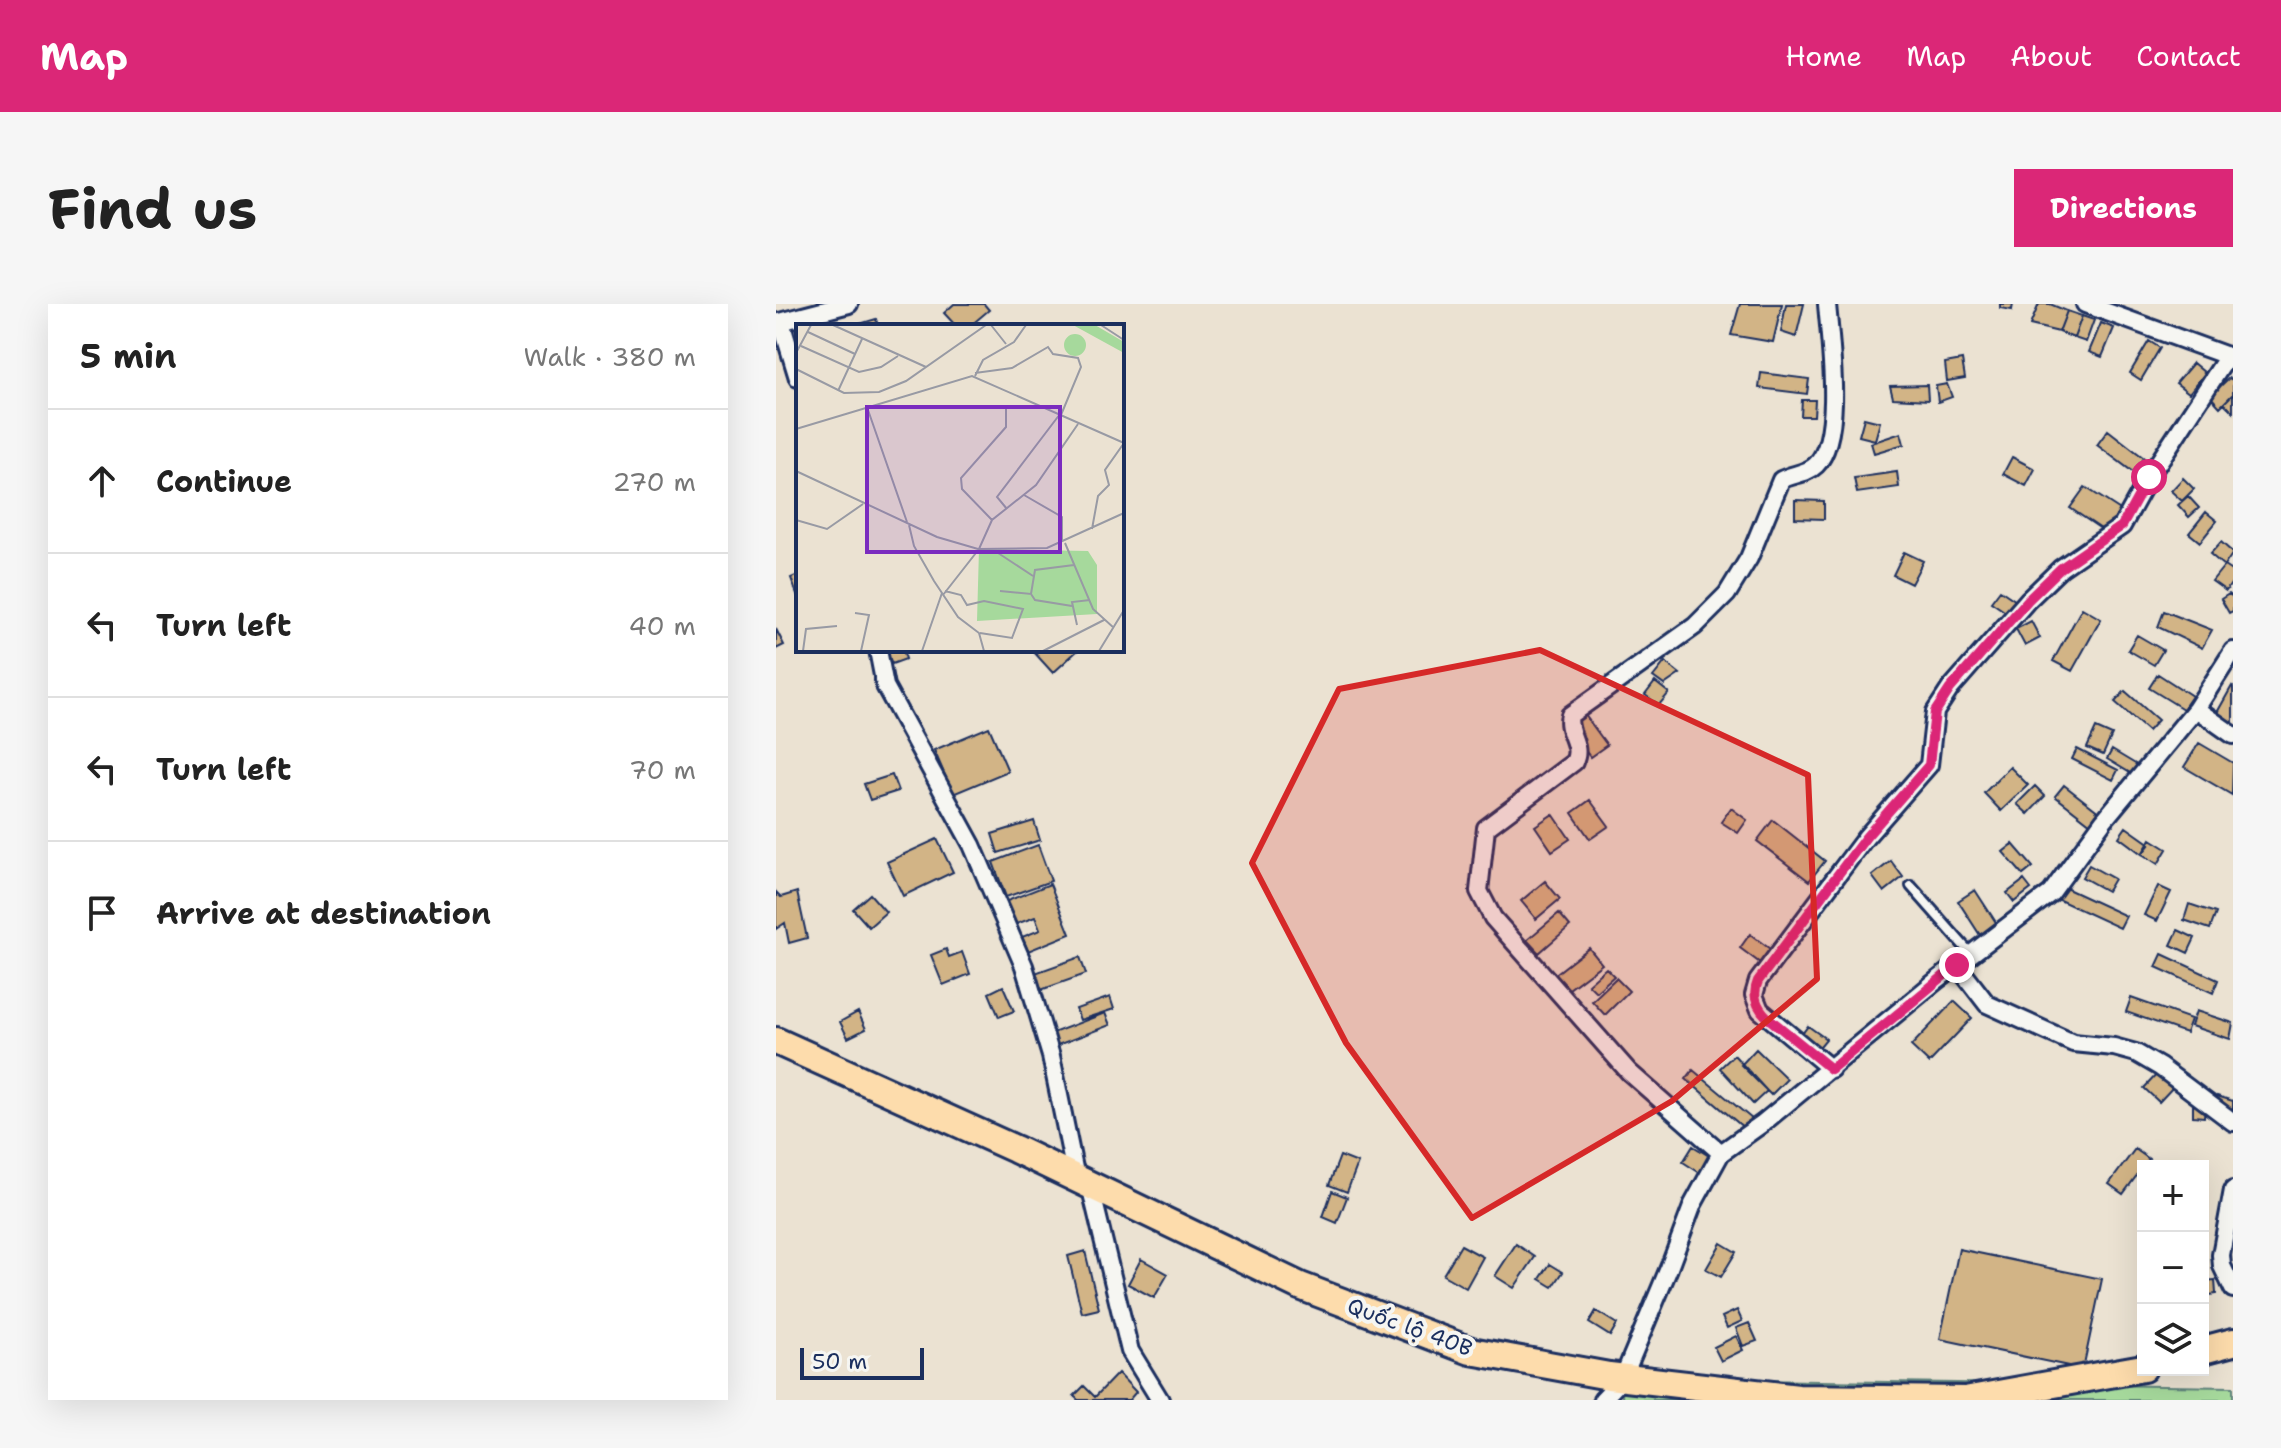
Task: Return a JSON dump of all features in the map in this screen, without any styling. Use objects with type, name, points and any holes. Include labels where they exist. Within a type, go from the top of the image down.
[{"type":"highway","name":"Quốc lộ 40B","points":[[776,1041],[1300,1286],[1471,1351],[1743,1397],[1965,1400],[2137,1369]]},
{"type":"highway","points":[[2209,1348],[2233,1342]]},
{"type":"street","points":[[796,372],[779,322],[849,304]]},
{"type":"street","points":[[1721,1153],[1629,1072],[1493,918],[1479,891],[1484,835],[1493,821],[1574,762],[1577,749],[1568,721],[1570,715],[1695,626],[1727,594],[1749,558],[1781,480],[1808,471],[1822,456],[1828,443],[1833,398],[1827,304]]},
{"type":"street","points":[[1831,1069],[1760,1010],[1754,995],[1758,981],[1866,837],[1929,765],[1935,712],[1950,689],[2009,620],[2061,568],[2122,526],[2149,477],[2231,357],[2085,304]]},
{"type":"street","points":[[1602,1400],[1623,1378],[1693,1204],[1721,1153],[1763,1123],[2051,893],[2104,820],[2196,709],[2233,651]]},
{"type":"street","points":[[878,652],[885,686],[972,845],[1024,966],[1130,1351],[1160,1400]]},
{"type":"street","points":[[2196,709],[2233,735]]},
{"type":"street","points":[[1957,965],[1987,1004],[2073,1043],[2136,1053],[2160,1067],[2233,1122]]},
{"type":"street","points":[[2233,1190],[2221,1255],[2222,1266],[2233,1289]]},
{"type":"lane","points":[[1911,886],[1971,954]]},
{"type":"highlighted area","points":[[1540,650],[1808,775],[1817,979],[1672,1101],[1472,1218],[1346,1043],[1252,863],[1339,689]]},
{"type":"green space","points":[[1623,1378],[2233,1387],[2233,1400],[1622,1400]]},
{"type":"building","points":[[954,304],[984,304],[989,310],[972,324],[954,324],[944,313]]},
{"type":"building","points":[[1740,304],[1782,304],[1773,342],[1731,335]]},
{"type":"building","points":[[1786,304],[1804,304],[1796,337],[1781,332]]},
{"type":"building","points":[[2000,304],[2013,304],[2012,310],[2000,308]]},
{"type":"building","points":[[2039,304],[2050,304],[2067,311],[2059,332],[2030,325]]},
{"type":"building","points":[[2067,311],[2082,316],[2074,338],[2059,332]]},
{"type":"building","points":[[2082,316],[2094,320],[2086,342],[2074,338]]},
{"type":"building","points":[[876,319],[877,324],[860,324]]},
{"type":"building","points":[[2101,323],[2114,328],[2102,357],[2089,352]]},
{"type":"building","points":[[2149,341],[2160,348],[2141,380],[2130,373]]},
{"type":"building","points":[[1962,360],[1965,378],[1947,381],[1945,363]]},
{"type":"building","points":[[2193,363],[2205,373],[2189,393],[2176,383]]},
{"type":"building","points":[[1761,373],[1809,379],[1807,394],[1759,388]]},
{"type":"building","points":[[2229,378],[2233,380],[2233,394],[2220,407],[2210,396]]},
{"type":"building","points":[[1947,384],[1952,397],[1938,402],[1936,386]]},
{"type":"building","points":[[1927,385],[1928,400],[1893,398],[1890,386]]},
{"type":"building","points":[[2233,394],[2233,412],[2224,403]]},
{"type":"building","points":[[1802,400],[1815,400],[1814,416],[1801,416]]},
{"type":"building","points":[[1864,418],[1880,422],[1875,440],[1859,436]]},
{"type":"building","points":[[2108,430],[2144,458],[2133,472],[2097,445]]},
{"type":"building","points":[[1901,433],[1904,444],[1874,453],[1871,443]]},
{"type":"building","points":[[2012,457],[2035,469],[2026,486],[2003,474]]},
{"type":"building","points":[[1897,472],[1899,487],[1857,493],[1854,478]]},
{"type":"building","points":[[2183,478],[2194,489],[2182,501],[2171,491]]},
{"type":"building","points":[[2085,487],[2128,515],[2113,537],[2070,508]]},
{"type":"building","points":[[2188,496],[2199,508],[2189,517],[2178,505]]},
{"type":"building","points":[[1795,500],[1824,501],[1824,519],[1795,518]]},
{"type":"building","points":[[2206,512],[2217,521],[2200,542],[2189,533]]},
{"type":"building","points":[[2221,542],[2233,553],[2224,566],[2210,554]]},
{"type":"building","points":[[1904,552],[1923,561],[1911,584],[1893,575]]},
{"type":"building","points":[[2224,566],[2233,572],[2233,581],[2226,591],[2212,581]]},
{"type":"building","points":[[2000,590],[2028,609],[2019,621],[1991,602]]},
{"type":"building","points":[[2229,594],[2233,597],[2233,611],[2229,613],[2221,599]]},
{"type":"building","points":[[2082,608],[2101,619],[2072,671],[2053,661]]},
{"type":"building","points":[[2164,611],[2212,630],[2202,648],[2158,627]]},
{"type":"building","points":[[2031,621],[2040,638],[2025,646],[2016,629]]},
{"type":"building","points":[[776,629],[784,645],[776,649]]},
{"type":"building","points":[[2137,635],[2163,650],[2154,665],[2128,650]]},
{"type":"building","points":[[887,652],[904,652],[906,659],[892,664]]},
{"type":"building","points":[[1034,652],[1076,652],[1053,673]]},
{"type":"building","points":[[1665,662],[1680,674],[1664,685],[1653,677]]},
{"type":"building","points":[[2158,674],[2192,696],[2183,709],[2149,688]]},
{"type":"building","points":[[1655,682],[1669,693],[1659,705],[1645,695]]},
{"type":"building","points":[[2233,687],[2233,729],[2214,718]]},
{"type":"building","points":[[2125,691],[2158,720],[2148,731],[2115,702]]},
{"type":"building","points":[[1585,715],[1607,745],[1590,757],[1569,727]]},
{"type":"building","points":[[989,727],[1008,771],[953,794],[934,750]]},
{"type":"building","points":[[2096,728],[2112,735],[2103,755],[2087,748]]},
{"type":"building","points":[[2199,743],[2233,763],[2232,795],[2184,767]]},
{"type":"building","points":[[2077,749],[2118,770],[2113,780],[2072,759]]},
{"type":"building","points":[[2112,750],[2137,765],[2132,774],[2107,759]]},
{"type":"building","points":[[2010,767],[2028,785],[2001,811],[1984,793]]},
{"type":"building","points":[[892,775],[898,791],[870,800],[864,784]]},
{"type":"building","points":[[2064,785],[2100,813],[2091,824],[2055,796]]},
{"type":"building","points":[[2035,786],[2045,796],[2028,814],[2017,804]]},
{"type":"building","points":[[1590,800],[1609,826],[1590,839],[1572,813]]},
{"type":"building","points":[[1731,808],[1747,820],[1738,833],[1721,822]]},
{"type":"building","points":[[1553,814],[1570,839],[1552,851],[1535,826]]},
{"type":"building","points":[[1773,820],[1825,861],[1809,881],[1757,841]]},
{"type":"building","points":[[1034,821],[1040,840],[998,853],[992,834]]},
{"type":"building","points":[[2126,827],[2150,844],[2142,854],[2119,837]]},
{"type":"building","points":[[937,839],[953,872],[903,896],[887,862]]},
{"type":"building","points":[[2151,839],[2167,849],[2158,864],[2142,854]]},
{"type":"building","points":[[2013,844],[2033,867],[2023,875],[2003,852]]},
{"type":"building","points":[[1038,845],[1051,881],[1006,897],[993,862]]},
{"type":"building","points":[[1891,861],[1903,877],[1884,892],[1872,876]]},
{"type":"building","points":[[2089,865],[2114,879],[2107,891],[2082,877]]},
{"type":"building","points":[[2024,880],[2031,889],[2014,902],[2007,893]]},
{"type":"building","points":[[1545,881],[1560,899],[1536,919],[1521,901]]},
{"type":"building","points":[[1050,884],[1070,934],[1028,951],[1022,937],[1040,930],[1035,917],[1011,926],[1002,903]]},
{"type":"building","points":[[2061,886],[2126,916],[2120,928],[2055,898]]},
{"type":"building","points":[[2158,886],[2171,892],[2157,921],[2144,915]]},
{"type":"building","points":[[1975,890],[1997,924],[1980,935],[1958,901]]},
{"type":"building","points":[[776,892],[781,897],[797,892],[807,938],[789,943],[785,923],[776,929]]},
{"type":"building","points":[[870,894],[886,912],[869,927],[853,909]]},
{"type":"building","points":[[2189,904],[2216,913],[2210,929],[2184,920]]},
{"type":"building","points":[[1559,913],[1570,926],[1539,953],[1527,940]]},
{"type":"building","points":[[2178,930],[2195,938],[2188,953],[2171,945]]},
{"type":"building","points":[[1750,934],[1770,949],[1760,963],[1740,948]]},
{"type":"building","points":[[1589,948],[1602,964],[1565,992],[1553,976]]},
{"type":"building","points":[[946,949],[949,957],[962,952],[970,974],[943,985],[931,955]]},
{"type":"building","points":[[2162,954],[2218,980],[2213,993],[2156,967]]},
{"type":"building","points":[[1080,957],[1086,974],[1038,991],[1032,974]]},
{"type":"building","points":[[1606,968],[1614,976],[1596,992],[1588,984]]},
{"type":"building","points":[[1616,978],[1629,991],[1605,1015],[1592,1001]]},
{"type":"building","points":[[1003,986],[1014,1011],[999,1017],[989,993]]},
{"type":"building","points":[[1110,997],[1114,1009],[1080,1020],[1076,1009]]},
{"type":"building","points":[[2131,998],[2191,1019],[2186,1033],[2126,1012]]},
{"type":"building","points":[[1954,1001],[1972,1018],[1929,1063],[1911,1046]]},
{"type":"building","points":[[2196,1011],[2233,1023],[2230,1039],[2191,1026]]},
{"type":"building","points":[[858,1012],[866,1029],[848,1038],[840,1022]]},
{"type":"building","points":[[1105,1013],[1110,1025],[1055,1046],[1050,1034]]},
{"type":"building","points":[[1808,1026],[1826,1039],[1816,1051],[1799,1038]]},
{"type":"building","points":[[1756,1049],[1787,1079],[1771,1095],[1741,1065]]},
{"type":"building","points":[[1734,1055],[1767,1091],[1753,1104],[1720,1068]]},
{"type":"building","points":[[1693,1070],[1758,1124],[1750,1133],[1686,1079]]},
{"type":"building","points":[[2160,1071],[2175,1085],[2159,1102],[2144,1088]]},
{"type":"building","points":[[2217,1096],[2233,1101],[2233,1122],[2210,1114]]},
{"type":"building","points":[[2193,1105],[2205,1106],[2204,1117],[2193,1116]]},
{"type":"building","points":[[1693,1146],[1717,1161],[1706,1177],[1683,1162]]},
{"type":"building","points":[[2135,1149],[2149,1159],[2137,1160],[2137,1175],[2123,1194],[2109,1184]]},
{"type":"building","points":[[1340,1156],[1358,1163],[1347,1192],[1329,1185]]},
{"type":"building","points":[[1332,1191],[1347,1197],[1337,1223],[1323,1217]]},
{"type":"building","points":[[1721,1243],[1736,1252],[1721,1277],[1706,1269]]},
{"type":"building","points":[[1516,1244],[1535,1257],[1514,1288],[1495,1276]]},
{"type":"building","points":[[1461,1245],[1483,1257],[1466,1288],[1443,1275]]},
{"type":"building","points":[[1959,1249],[2102,1279],[2083,1369],[1940,1339]]},
{"type":"building","points":[[1085,1251],[1099,1309],[1082,1313],[1068,1256]]},
{"type":"building","points":[[1141,1259],[1168,1274],[1154,1298],[1128,1284]]},
{"type":"building","points":[[1550,1264],[1563,1272],[1553,1287],[1540,1279]]},
{"type":"building","points":[[2209,1280],[2215,1280],[2216,1294],[2209,1295]]},
{"type":"building","points":[[1737,1310],[1742,1321],[1727,1328],[1722,1317]]},
{"type":"building","points":[[1596,1311],[1617,1324],[1610,1336],[1589,1323]]},
{"type":"building","points":[[1749,1323],[1757,1341],[1743,1346],[1736,1328]]},
{"type":"building","points":[[1736,1336],[1743,1350],[1721,1361],[1714,1347]]},
{"type":"building","points":[[1118,1373],[1136,1392],[1129,1400],[1078,1400],[1074,1396],[1084,1386],[1095,1397]]},
{"type":"route","points":[[1957,965],[1831,1069],[1767,1017],[1760,1010],[1754,995],[1758,981],[1866,837],[1929,765],[1935,712],[1950,689],[2000,630],[2061,568],[2122,526],[2149,477]]}]
